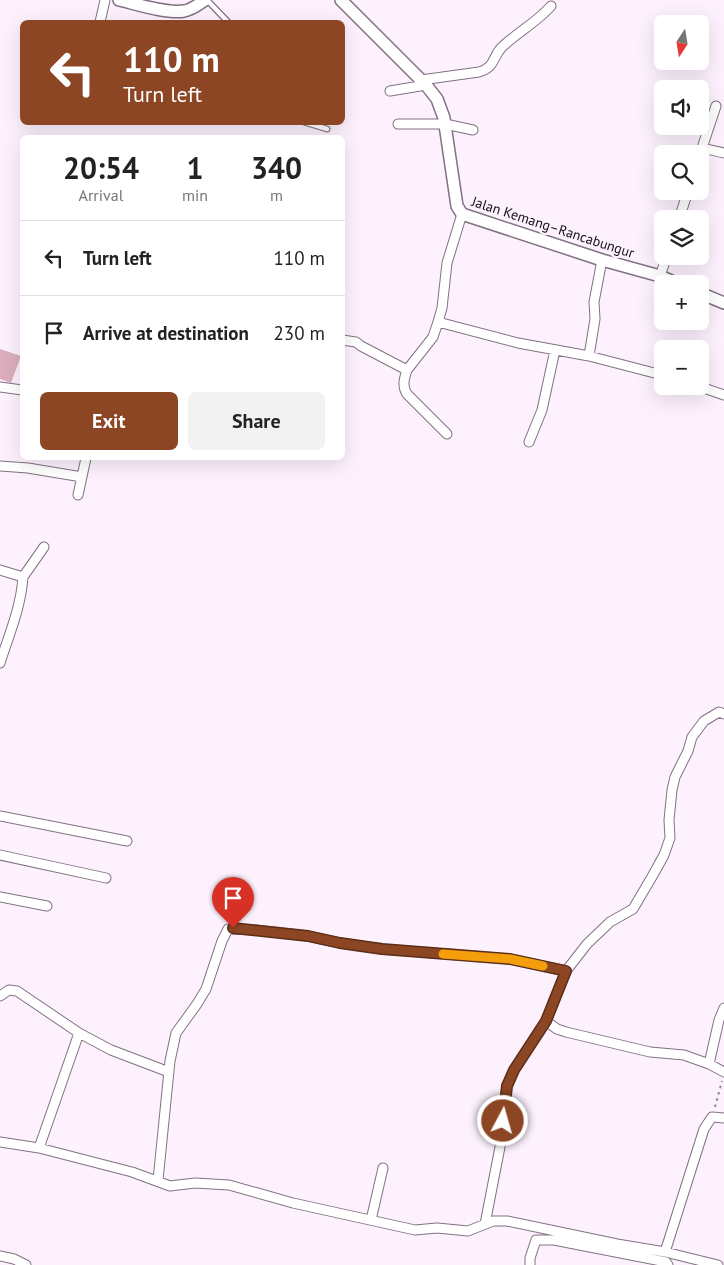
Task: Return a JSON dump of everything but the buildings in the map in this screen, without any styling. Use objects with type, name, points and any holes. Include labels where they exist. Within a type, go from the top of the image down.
[{"type":"street","points":[[100,20],[104,0]]},
{"type":"street","points":[[119,0],[165,10],[184,11],[206,0]]},
{"type":"street","name":"Jalan Kemang–Rancabungur","points":[[341,0],[424,82],[440,104],[445,124],[457,206],[462,214],[602,260],[656,275]]},
{"type":"street","points":[[390,91],[424,82],[488,70],[500,49],[549,10]]},
{"type":"street","points":[[703,145],[716,106]]},
{"type":"street","points":[[398,124],[445,124],[473,130]]},
{"type":"street","points":[[709,152],[724,153]]},
{"type":"street","points":[[447,434],[407,394],[404,389],[404,382],[407,370],[433,337],[442,308],[447,263],[462,214]]},
{"type":"street","points":[[589,356],[594,319],[594,302],[602,260]]},
{"type":"street","points":[[709,297],[724,303]]},
{"type":"street","points":[[438,322],[518,343],[589,356],[654,373]]},
{"type":"street","points":[[345,340],[356,342],[407,370]]},
{"type":"street","points":[[529,442],[542,410],[555,350]]},
{"type":"street","points":[[0,387],[20,390]]},
{"type":"street","points":[[709,389],[724,394]]},
{"type":"street","points":[[78,495],[86,460]]},
{"type":"street","points":[[0,466],[28,468],[82,477]]},
{"type":"street","points":[[0,664],[20,604],[23,577],[44,547]]},
{"type":"street","points":[[0,570],[23,577]]},
{"type":"street","points":[[485,1224],[500,1147],[507,1086],[514,1070],[546,1021],[566,971],[587,944],[610,922],[633,909],[640,898],[664,855],[670,838],[668,820],[673,783],[688,751],[692,737],[704,721],[719,712],[724,714]]},
{"type":"street","points":[[0,816],[127,841]]},
{"type":"street","points":[[0,855],[106,878]]},
{"type":"street","points":[[0,897],[47,906]]},
{"type":"street","points":[[158,1180],[169,1072],[176,1034],[206,989],[222,941],[228,929],[308,936],[382,949],[510,959],[566,971]]},
{"type":"street","points":[[0,996],[9,990],[17,991],[79,1033],[110,1050],[169,1072]]},
{"type":"street","points":[[709,1064],[719,1020],[724,1008]]},
{"type":"street","points":[[546,1021],[557,1029],[566,1032],[650,1052],[684,1055],[724,1072]]},
{"type":"street","points":[[39,1148],[79,1033]]},
{"type":"street","points":[[665,1252],[704,1130],[712,1117],[724,1118]]},
{"type":"street","points":[[0,1142],[39,1148],[132,1172],[170,1186],[195,1184],[229,1185],[293,1202],[416,1230],[437,1228],[468,1231],[493,1221],[507,1220],[617,1244],[665,1252],[718,1265]]},
{"type":"street","points":[[371,1220],[383,1168]]},
{"type":"street","points":[[530,1265],[533,1245],[536,1240],[540,1239],[554,1240],[666,1262],[668,1265]]},
{"type":"street","points":[[0,1256],[14,1259],[26,1265]]},
{"type":"lane","points":[[206,0],[226,20]]},
{"type":"lane","points":[[314,125],[327,129]]},
{"type":"path","points":[[712,1117],[724,1072]]},
{"type":"slow traffic","points":[[443,954],[510,959],[543,966]]},
{"type":"route","points":[[233,928],[308,936],[382,949],[510,959],[566,971],[546,1021],[514,1070],[507,1086],[503,1121]]}]
